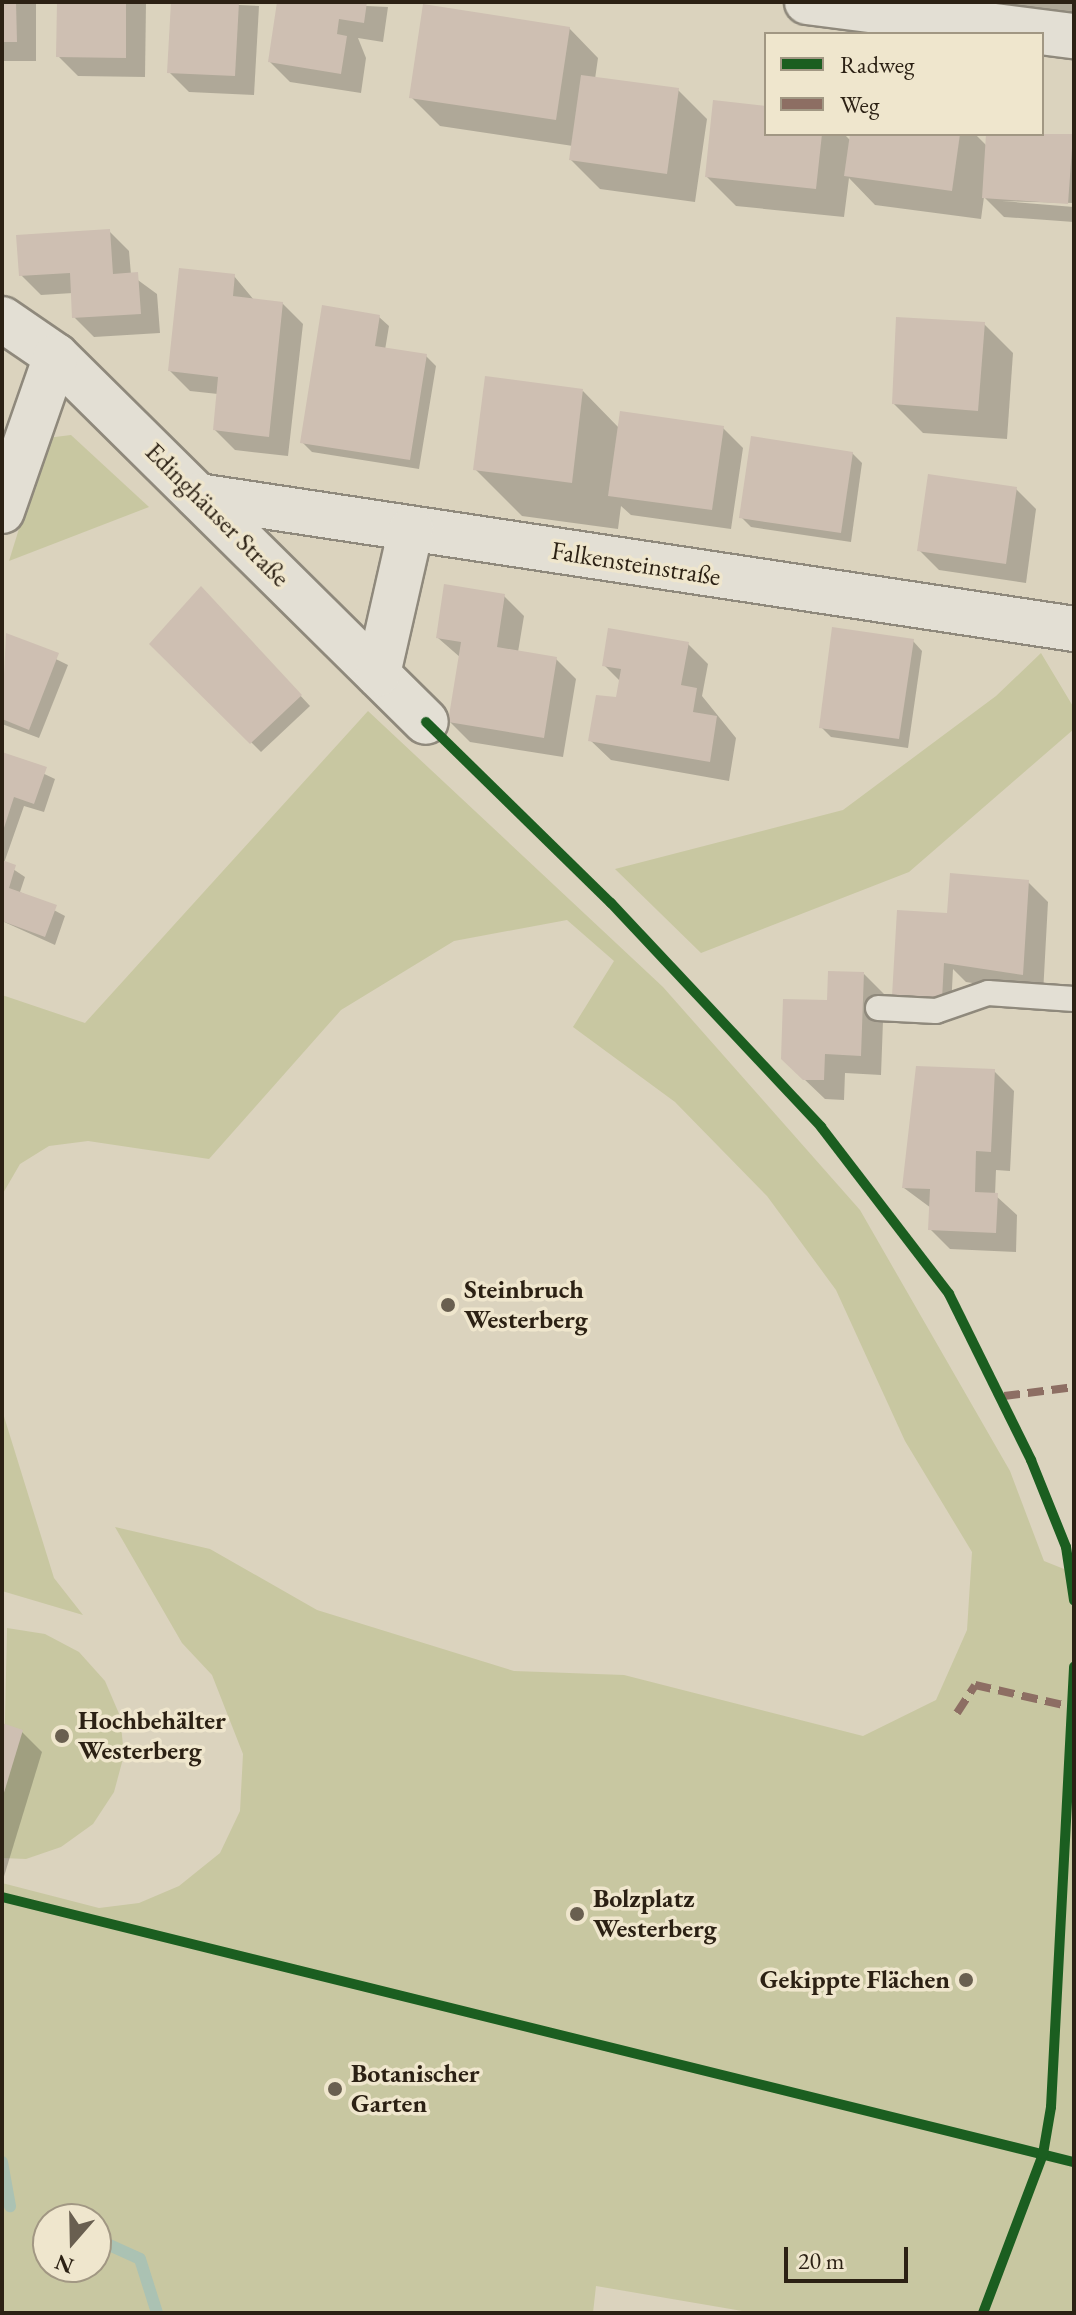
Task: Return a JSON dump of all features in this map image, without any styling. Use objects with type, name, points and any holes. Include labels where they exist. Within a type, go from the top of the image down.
[{"type":"street","points":[[807,2],[1043,32]]},
{"type":"street","points":[[1044,32],[1074,36]]},
{"type":"street","name":"Edinghäuser Straße","points":[[2,319],[56,356],[426,722]]},
{"type":"street","points":[[2,511],[56,356]]},
{"type":"street","name":"Falkensteinstraße","points":[[198,496],[1074,629]]},
{"type":"street","points":[[378,674],[411,529]]},
{"type":"lane","points":[[878,1008],[936,1011],[988,993],[1074,999]]},
{"type":"green space","points":[[71,435],[149,507],[9,561],[47,438]]},
{"type":"green space","points":[[1041,653],[1074,708],[1074,729],[909,872],[701,953],[615,869],[843,810],[996,696]]},
{"type":"green space","points":[[368,711],[663,987],[860,1210],[1010,1471],[1044,1561],[1074,1573],[1074,2313],[754,2313],[596,2286],[593,2313],[2,2313],[2,1883],[99,1908],[139,1903],[179,1886],[220,1853],[240,1811],[243,1754],[212,1675],[182,1643],[115,1527],[210,1549],[317,1610],[514,1671],[624,1675],[863,1736],[936,1700],[967,1630],[972,1552],[905,1441],[836,1290],[767,1196],[675,1102],[573,1027],[614,961],[567,920],[454,941],[341,1010],[209,1159],[88,1141],[49,1146],[20,1164],[2,1195],[2,995],[85,1023]]},
{"type":"green space","points":[[2,1410],[54,1578],[83,1615],[2,1591]]},
{"type":"green space","name":"Hochbehälter Westerberg","points":[[7,1628],[45,1634],[79,1652],[105,1681],[120,1716],[124,1755],[114,1792],[93,1824],[61,1847],[26,1859],[2,1858]]},
{"type":"building","points":[[2,2],[16,2],[17,42],[2,42]]},
{"type":"building","points":[[57,2],[126,2],[126,58],[56,57]]},
{"type":"building","points":[[171,2],[239,2],[235,76],[167,73]]},
{"type":"building","points":[[277,2],[367,2],[364,23],[339,19],[337,34],[347,36],[341,74],[268,62]]},
{"type":"building","points":[[423,4],[570,27],[556,120],[409,98]]},
{"type":"building","points":[[581,75],[679,88],[667,174],[569,160]]},
{"type":"building","points":[[713,100],[764,106],[764,136],[822,136],[816,189],[705,177]]},
{"type":"building","points":[[1073,134],[1068,204],[982,198],[986,136]]},
{"type":"building","points":[[850,136],[960,136],[952,191],[844,176]]},
{"type":"building","points":[[110,229],[113,274],[138,272],[141,314],[72,318],[70,273],[19,276],[16,235]]},
{"type":"building","points":[[179,268],[235,274],[233,296],[283,302],[269,437],[213,430],[218,377],[168,371]]},
{"type":"building","points":[[322,305],[380,315],[375,346],[427,354],[410,460],[300,443]]},
{"type":"building","points":[[896,317],[985,322],[978,411],[892,404]]},
{"type":"building","points":[[485,376],[583,389],[572,483],[473,470]]},
{"type":"building","points":[[620,411],[724,426],[712,510],[608,496]]},
{"type":"building","points":[[751,436],[853,452],[841,533],[739,518]]},
{"type":"building","points":[[928,474],[1017,487],[1006,564],[917,551]]},
{"type":"building","points":[[444,584],[505,594],[497,647],[557,657],[544,738],[448,722],[461,642],[436,638]]},
{"type":"building","points":[[201,586],[302,695],[250,744],[149,644]]},
{"type":"building","points":[[832,627],[914,639],[899,739],[819,728]]},
{"type":"building","points":[[608,628],[689,642],[681,685],[697,688],[693,712],[717,716],[710,762],[588,741],[596,695],[616,697],[621,669],[602,666]]},
{"type":"building","points":[[6,633],[59,653],[29,730],[2,719]]},
{"type":"building","points":[[2,752],[47,767],[34,804],[14,797],[3,831]]},
{"type":"building","points":[[2,860],[16,865],[9,888],[57,905],[45,937],[2,921]]},
{"type":"building","points":[[950,873],[1029,880],[1023,975],[944,963],[942,999],[892,996],[897,910],[947,913]]},
{"type":"building","points":[[828,971],[864,972],[861,1056],[825,1054],[824,1080],[803,1080],[781,1059],[783,999],[827,1000]]},
{"type":"building","points":[[916,1066],[995,1069],[991,1152],[976,1151],[975,1192],[998,1193],[996,1233],[928,1230],[930,1189],[902,1188]]},
{"type":"building","points":[[2,1723],[23,1730],[3,1796],[2,1796]]},
{"type":"waterway","points":[[2,2162],[10,2206]]},
{"type":"waterway","points":[[112,2246],[140,2259],[157,2313]]},
{"type":"marked path","points":[[1004,1396],[1074,1387]]},
{"type":"marked path","points":[[957,1713],[975,1685],[1072,1707]]},
{"type":"cycle path","points":[[426,722],[611,903],[821,1127],[949,1294],[1031,1460],[1066,1547],[1074,1600]]},
{"type":"cycle path","points":[[983,2313],[1043,2154],[1051,2107],[1074,1667]]},
{"type":"cycle path","points":[[2,1897],[1074,2162]]},
{"type":"place","name":"Steinbruch Westerberg","points":[[448,1305]]},
{"type":"place","name":"Hochbehälter Westerberg","points":[[62,1736]]},
{"type":"place","name":"Bolzplatz Westerberg","points":[[577,1914]]},
{"type":"place","name":"Gekippte Flächen","points":[[966,1980]]},
{"type":"place","name":"Botanischer Garten","points":[[335,2089]]}]
